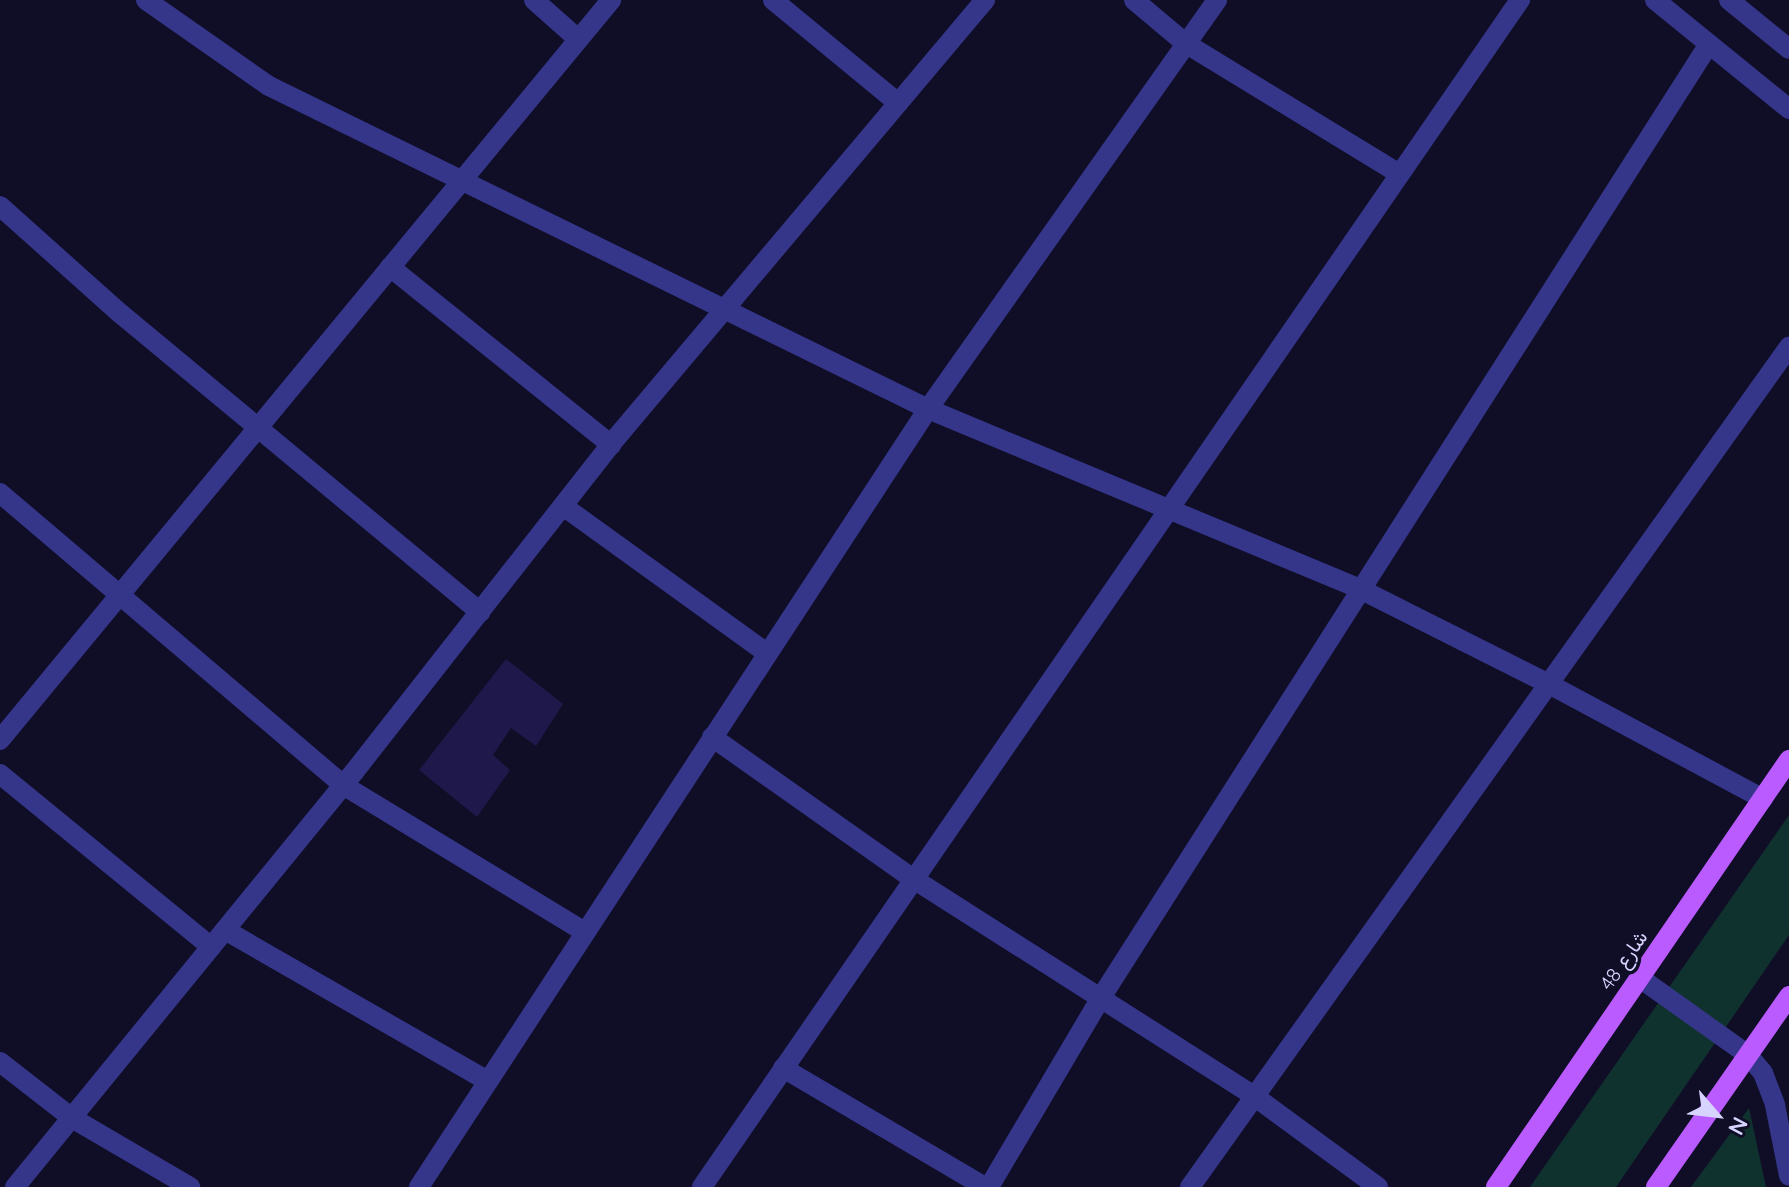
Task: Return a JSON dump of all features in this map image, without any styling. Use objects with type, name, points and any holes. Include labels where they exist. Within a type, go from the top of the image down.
[{"type":"main road","name":"48 شارع","points":[[1496,1187],[1789,760]]},
{"type":"main road","points":[[1656,1187],[1789,996]]},
{"type":"street","points":[[146,0],[269,86],[928,409],[1362,590],[1547,683],[1763,799]]},
{"type":"street","points":[[534,0],[578,39]]},
{"type":"street","points":[[0,740],[611,0]]},
{"type":"street","points":[[773,0],[898,103]]},
{"type":"street","points":[[15,1187],[343,785],[722,309],[985,0]]},
{"type":"street","points":[[1134,0],[1185,43],[1398,173]]},
{"type":"street","points":[[419,1187],[928,409],[1217,0]]},
{"type":"street","points":[[702,1187],[912,878],[1171,510],[1398,173],[1520,0]]},
{"type":"street","points":[[1655,0],[1789,109]]},
{"type":"street","points":[[1741,4],[1789,49]]},
{"type":"street","points":[[783,1068],[987,1187],[1102,996],[1709,44]]},
{"type":"street","points":[[0,206],[121,314],[480,612]]},
{"type":"street","points":[[390,267],[611,445]]},
{"type":"street","points":[[1190,1187],[1789,347]]},
{"type":"street","points":[[0,493],[118,597],[343,785],[585,932]]},
{"type":"street","points":[[563,506],[767,653]]},
{"type":"street","points":[[712,737],[912,878],[1102,996],[1254,1096],[1378,1187]]},
{"type":"street","points":[[0,774],[211,947]]},
{"type":"street","points":[[225,930],[488,1081]]},
{"type":"street","points":[[1640,978],[1748,1055],[1780,1087],[1789,1176]]},
{"type":"street","points":[[0,1062],[72,1118],[190,1187]]},
{"type":"green space","points":[[1789,815],[1789,935],[1616,1187],[1530,1187]]},
{"type":"green space","points":[[1749,1108],[1766,1187],[1691,1187]]},
{"type":"building","points":[[506,659],[563,704],[536,746],[511,728],[493,755],[510,770],[477,817],[419,770]]}]
